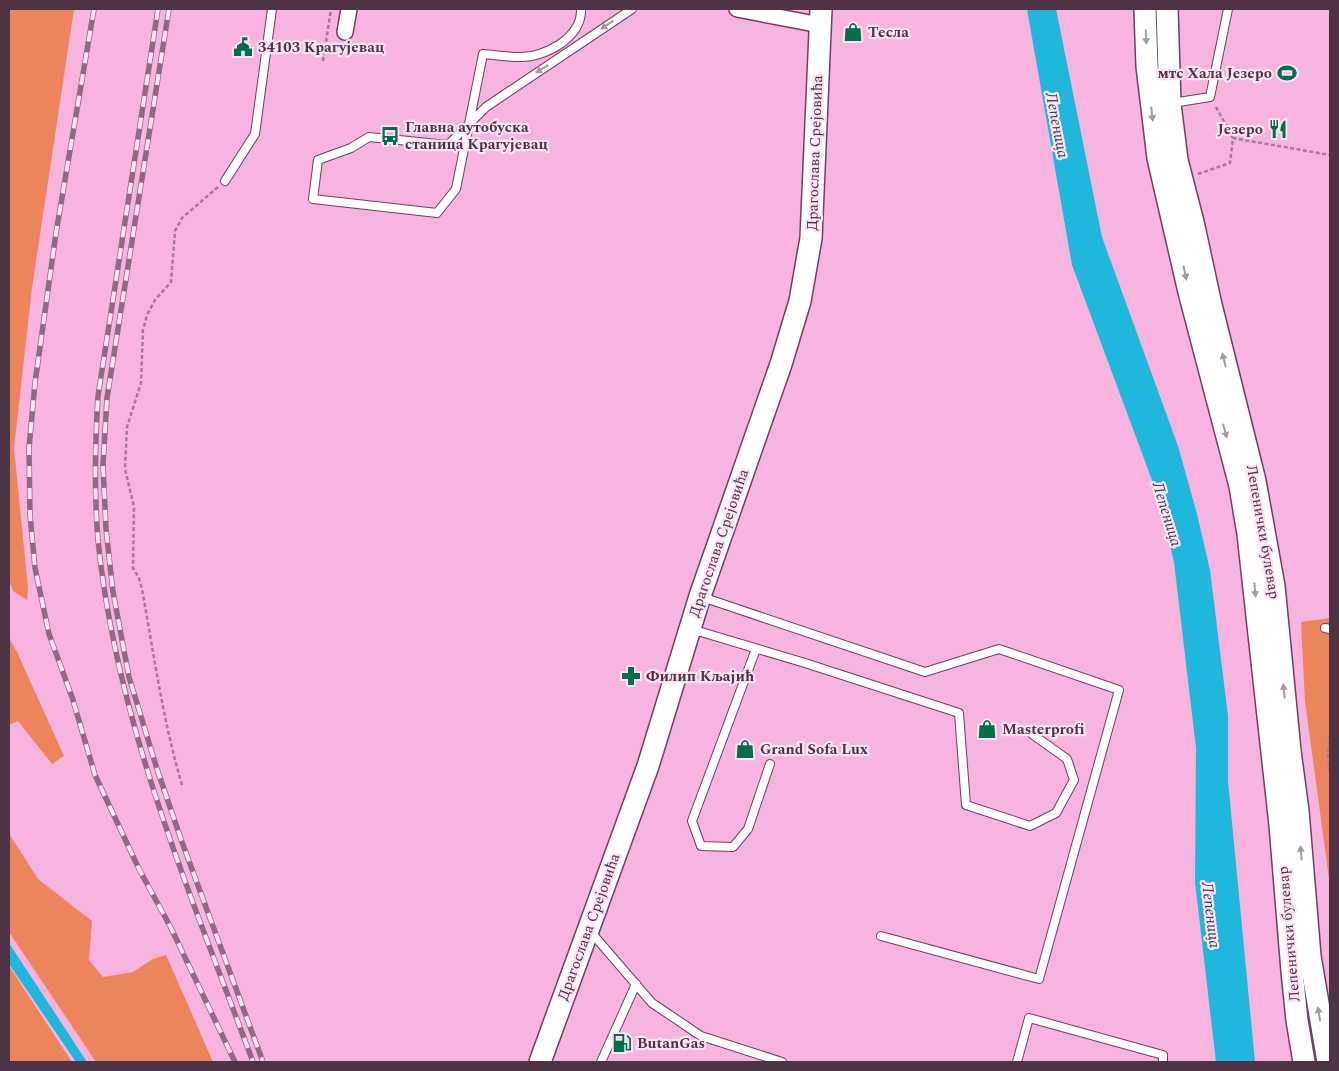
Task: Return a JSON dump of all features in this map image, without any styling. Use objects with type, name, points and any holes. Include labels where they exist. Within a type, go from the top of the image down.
[{"type":"main road","name":"Лепенички булевар","points":[[1145,9],[1148,75],[1158,158],[1189,292],[1240,486],[1251,556],[1280,825],[1293,981],[1304,1062]]},
{"type":"main road","name":"Лепенички булевар","points":[[1167,9],[1170,104],[1177,160],[1193,222],[1210,305],[1255,481],[1274,586],[1290,751],[1298,811],[1310,956],[1328,1062]]},
{"type":"main road","name":"Драгослава Срејовића","points":[[540,1062],[648,766],[700,596],[781,364],[800,301],[811,238],[820,17]]},
{"type":"street","points":[[345,32],[349,9]]},
{"type":"street","points":[[738,9],[820,17]]},
{"type":"lane","points":[[225,181],[255,134],[272,9]]},
{"type":"lane","points":[[581,9],[579,22],[571,37],[552,48],[524,57],[483,54],[471,122],[456,189],[437,213],[313,199],[318,160],[351,148],[369,137],[448,146],[471,122],[486,107],[632,9]]},
{"type":"lane","points":[[1170,104],[1210,96],[1228,9]]},
{"type":"lane","points":[[700,596],[925,672],[999,649],[1119,690],[1039,979],[881,936]]},
{"type":"lane","points":[[690,629],[959,713],[966,804],[1030,826],[1056,813],[1074,780],[1067,758],[1032,734]]},
{"type":"lane","points":[[756,649],[692,821],[701,846],[733,847],[748,829],[770,764]]},
{"type":"lane","points":[[589,929],[652,1003],[701,1036],[782,1062]]},
{"type":"lane","points":[[601,1062],[636,984]]},
{"type":"lane","points":[[1017,1062],[1029,1018],[1163,1055],[1164,1062]]},
{"type":"path","points":[[323,61],[331,9]]},
{"type":"path","points":[[1195,176],[1230,163],[1234,138],[1210,96]]},
{"type":"path","points":[[1234,138],[1330,155]]},
{"type":"path","points":[[182,785],[160,693],[142,589],[139,578],[133,568],[134,507],[125,469],[127,427],[141,383],[143,330],[147,315],[155,300],[171,282],[175,231],[182,218],[225,181]]},
{"type":"path","points":[[1330,735],[1328,754],[1330,773]]},
{"type":"shaded area","points":[[9,9],[74,9],[32,288],[14,448],[28,588],[27,600],[13,591],[9,580]]},
{"type":"shaded area","points":[[1330,618],[1330,886],[1305,701],[1301,622]]},
{"type":"shaded area","points":[[9,638],[64,756],[52,764],[18,721],[9,725]]},
{"type":"shaded area","points":[[9,828],[11,837],[38,879],[92,921],[89,960],[103,977],[133,972],[153,959],[166,955],[213,1062],[96,1062],[9,932]]},
{"type":"shaded area","points":[[9,966],[72,1062],[9,1062]]},
{"type":"water","name":"Лепеница","points":[[1027,9],[1056,9],[1102,237],[1178,446],[1210,570],[1228,716],[1228,781],[1255,1062],[1216,1062],[1195,882],[1196,748],[1174,562],[1159,499],[1072,265]]},
{"type":"water","points":[[9,943],[87,1062],[76,1062],[9,964]]},
{"type":"railway","points":[[94,9],[56,233],[35,383],[29,448],[30,515],[35,568],[49,634],[72,697],[95,775],[139,869],[170,926],[235,1062]]},
{"type":"railway","points":[[158,9],[98,396],[95,468],[98,540],[107,608],[138,740],[181,870],[253,1062]]},
{"type":"railway","points":[[169,9],[107,398],[103,465],[106,529],[113,592],[129,677],[182,842],[263,1062]]},
{"type":"place","name":"Тесла","points":[[853,32]]},
{"type":"place","name":"34103 Крагујевац","points":[[243,47]]},
{"type":"place","name":"мтс Хала Језеро","points":[[1287,73]]},
{"type":"place","name":"Језеро","points":[[1278,129]]},
{"type":"place","name":"Главна аутобуска станица Крагујевац","points":[[390,136]]},
{"type":"place","name":"Филип Кљајић","points":[[631,676]]},
{"type":"place","name":"Masterprofi","points":[[987,729]]},
{"type":"place","name":"Grand Sofa Lux","points":[[745,749]]},
{"type":"place","name":"ButanGas","points":[[622,1043]]}]
